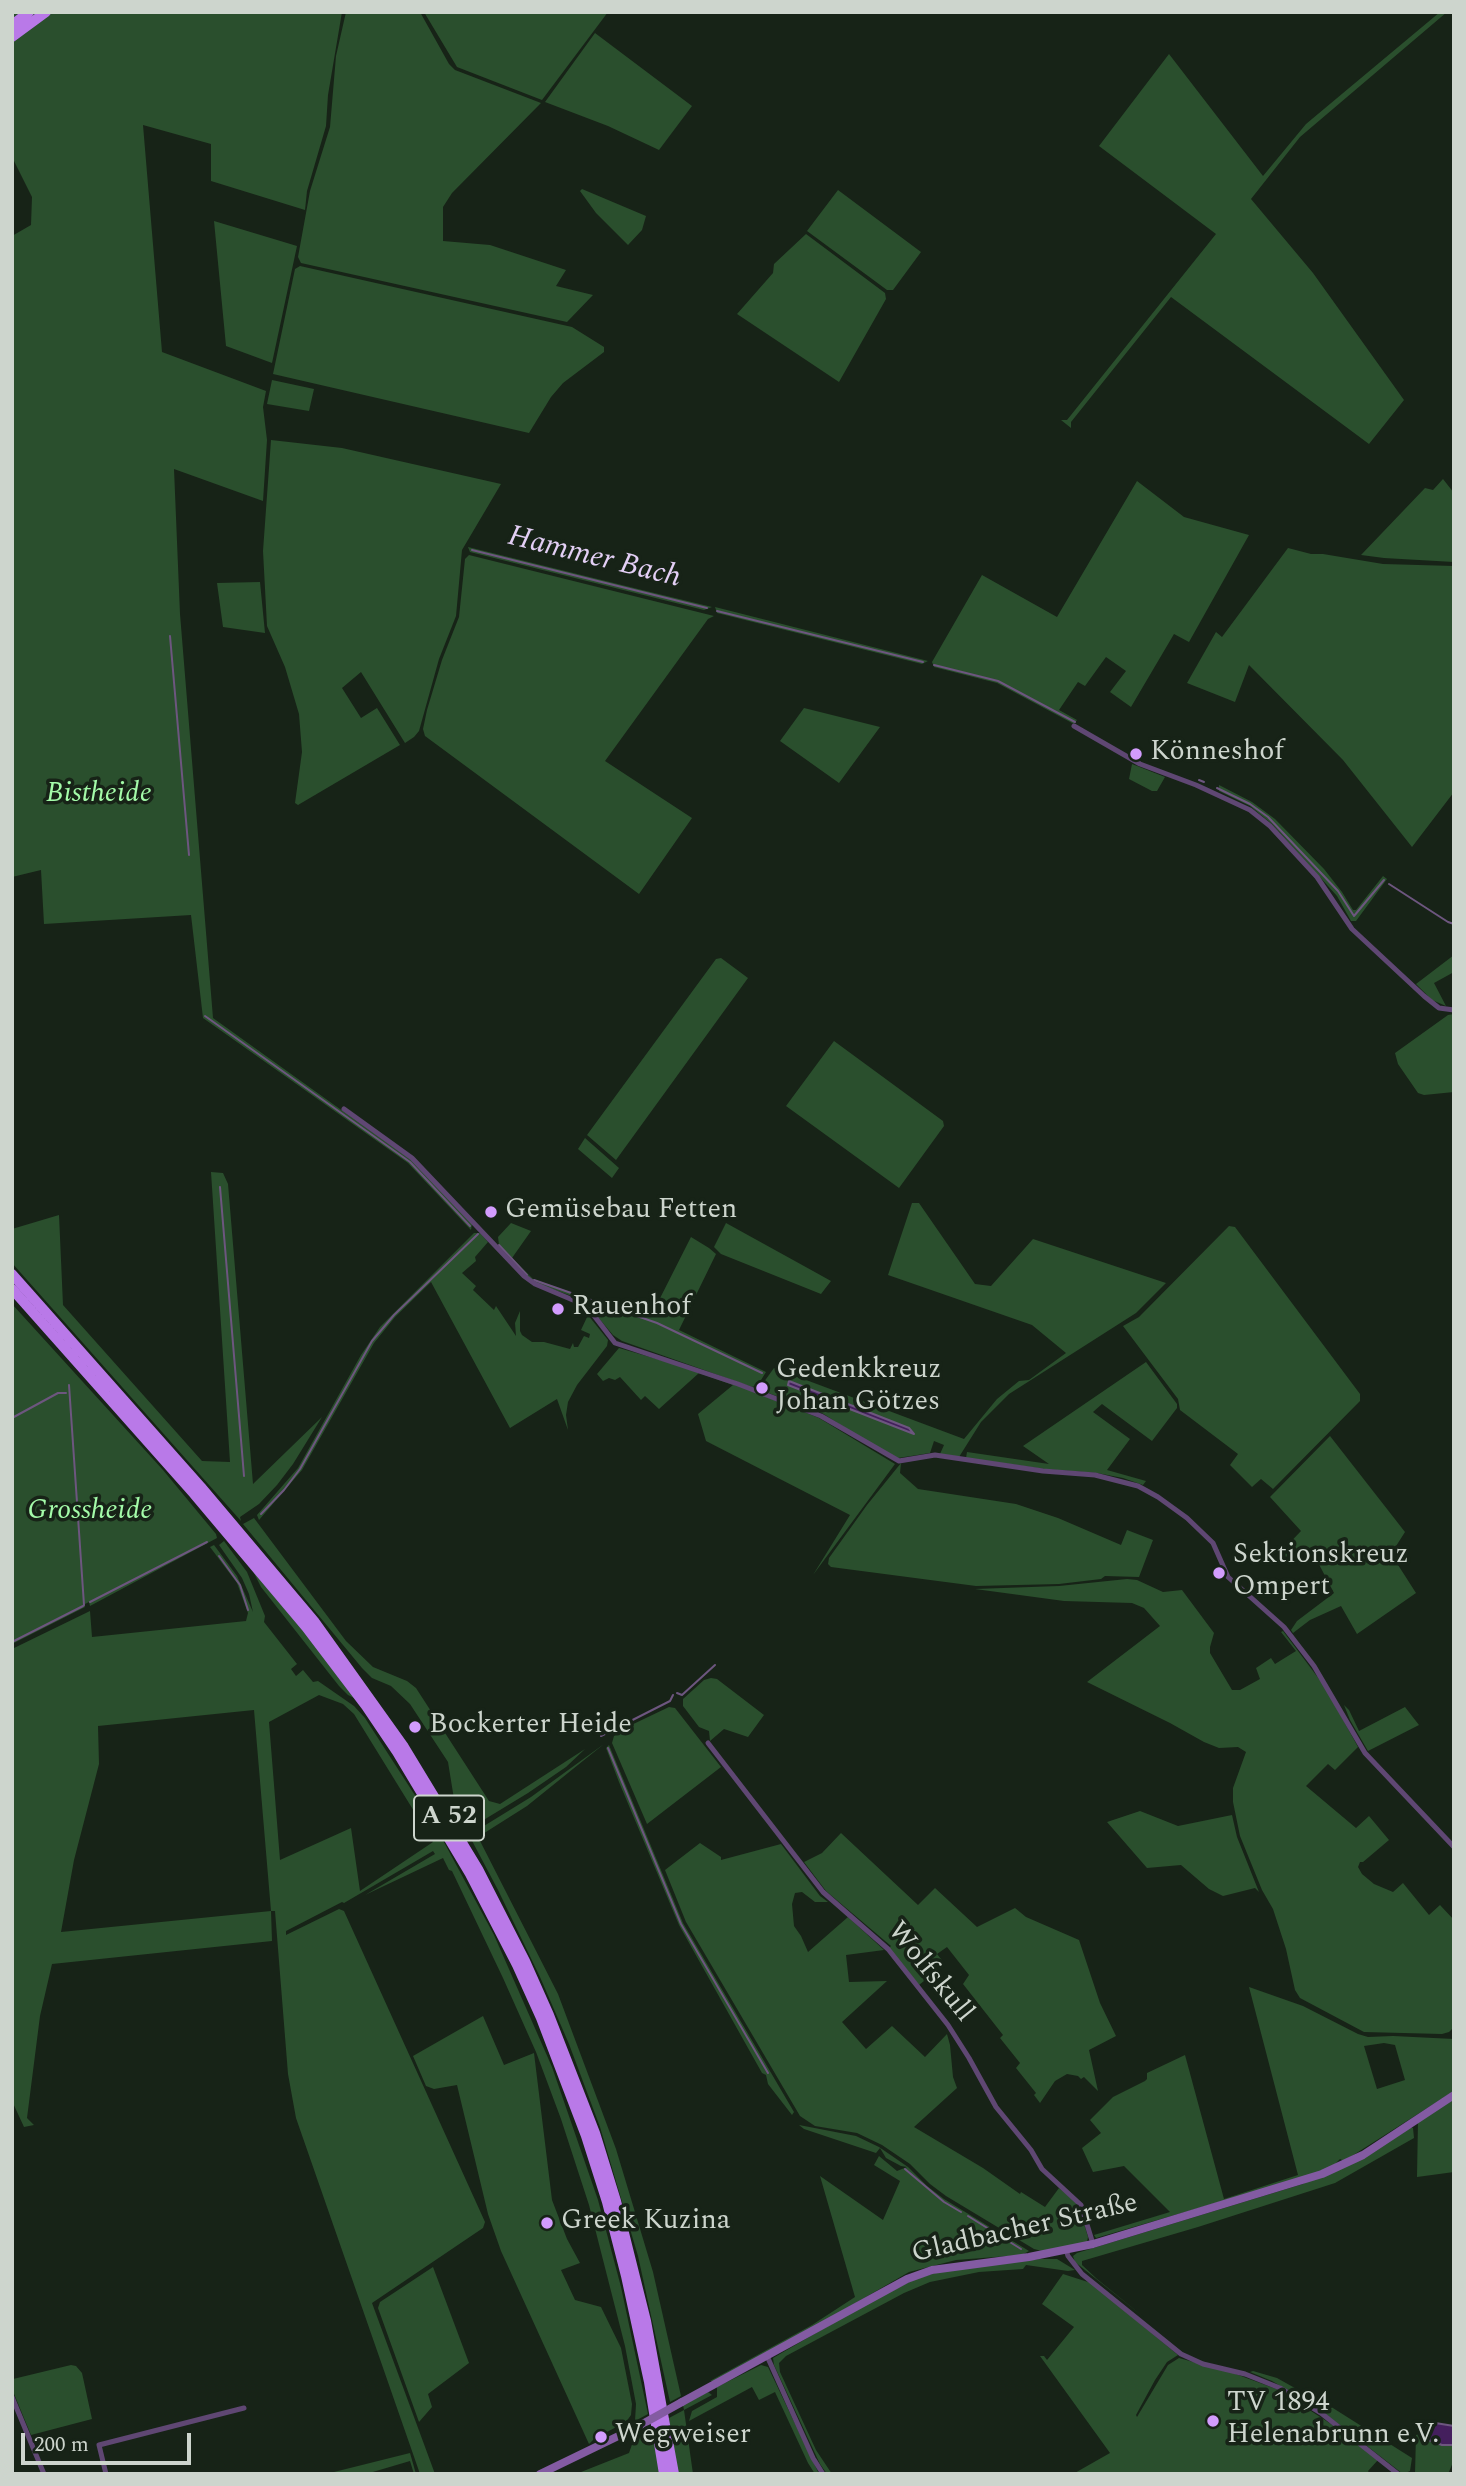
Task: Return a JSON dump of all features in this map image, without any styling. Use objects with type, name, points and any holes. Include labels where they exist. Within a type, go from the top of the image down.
[{"type":"highway","points":[[12,24],[29,12]]},
{"type":"highway","points":[[12,37],[46,12]]},
{"type":"highway","name":"A 52","points":[[12,1274],[192,1477],[314,1621],[404,1746],[472,1859],[530,1972],[594,2133],[616,2201],[641,2299],[674,2474]]},
{"type":"highway","name":"A 52","points":[[12,1289],[194,1494],[306,1627],[397,1752],[470,1874],[536,2007],[607,2202],[629,2287],[664,2474]]},
{"type":"main road","name":"Gladbacher Straße","points":[[540,2474],[637,2427],[877,2294],[932,2270],[1093,2244],[1322,2174],[1363,2155],[1424,2112],[1454,2095]]},
{"type":"street","points":[[1074,726],[1140,764],[1196,785],[1250,810],[1270,826],[1317,877],[1352,929],[1439,1008],[1454,1010]]},
{"type":"street","points":[[344,1109],[412,1158],[524,1276],[535,1284],[579,1303],[592,1313],[615,1343],[738,1384],[821,1416],[900,1461],[934,1455],[1043,1472],[1095,1475],[1138,1486],[1158,1497],[1213,1543],[1228,1577],[1284,1627],[1334,1698],[1365,1753],[1454,1847]]},
{"type":"street","name":"Wolfskull","points":[[708,1743],[823,1892],[888,1949],[948,2025],[996,2107],[1031,2150],[1042,2169],[1081,2205],[1093,2244]]},
{"type":"street","points":[[1066,2250],[1082,2274],[1181,2354],[1203,2364],[1245,2374],[1280,2388],[1321,2413],[1397,2474]]},
{"type":"street","points":[[767,2357],[813,2458],[823,2474]]},
{"type":"street","points":[[12,2397],[44,2474]]},
{"type":"street","points":[[106,2474],[99,2445],[244,2408]]},
{"type":"green space","name":"Bistheide","points":[[12,12],[342,12],[328,95],[326,126],[307,191],[305,210],[211,181],[211,144],[143,125],[162,352],[266,391],[263,407],[267,440],[263,501],[174,469],[180,614],[213,1018],[411,1160],[472,1224],[471,1230],[408,1163],[203,1018],[191,915],[44,924],[41,870],[12,877],[12,236],[31,225],[32,197],[12,157]]},
{"type":"green space","points":[[346,12],[420,12],[455,70],[541,103],[452,193],[443,207],[443,241],[490,245],[566,270],[556,286],[593,295],[567,322],[301,263],[298,257],[310,191],[330,127],[336,56]]},
{"type":"green space","points":[[424,12],[608,12],[542,100],[457,67]]},
{"type":"green space","points":[[1440,12],[1447,12],[1300,137],[1251,199],[1313,273],[1404,400],[1369,444],[1171,297],[1071,422],[1071,428],[1061,420],[1067,420],[1216,234],[1099,146],[1169,54],[1263,176],[1306,124]]},
{"type":"green space","points":[[595,33],[692,106],[659,150],[608,126],[545,102]]},
{"type":"green space","points":[[582,189],[646,216],[642,230],[628,245],[596,213],[580,191]]},
{"type":"green space","points":[[838,190],[921,252],[893,290],[887,290],[807,231]]},
{"type":"green space","points":[[214,221],[297,246],[272,363],[226,346]]},
{"type":"green space","points":[[806,234],[885,293],[886,299],[839,382],[737,314],[773,273],[774,264]]},
{"type":"green space","points":[[300,266],[572,327],[604,347],[604,352],[563,383],[529,433],[273,374],[295,269]]},
{"type":"green space","points":[[272,380],[314,389],[309,411],[267,404]]},
{"type":"green space","points":[[271,440],[342,448],[501,484],[462,550],[456,616],[439,659],[419,731],[405,743],[361,672],[342,688],[361,718],[377,708],[400,745],[298,805],[295,803],[302,752],[299,714],[285,667],[267,626],[263,551]]},
{"type":"green space","points":[[1443,479],[1454,493],[1454,562],[1361,555],[1425,488],[1433,490]]},
{"type":"green space","points":[[1137,481],[1184,517],[1249,535],[1189,642],[1174,634],[1131,707],[1110,692],[1126,671],[1106,657],[1085,686],[1078,682],[1059,710],[1077,720],[1074,724],[997,683],[934,667],[932,662],[982,575],[1057,617]]},
{"type":"green space","points":[[468,547],[712,607],[704,610],[470,552]]},
{"type":"green space","points":[[1288,548],[1383,564],[1454,566],[1454,792],[1412,847],[1343,760],[1249,665],[1235,702],[1187,683],[1216,632],[1222,637]]},
{"type":"green space","points":[[469,555],[714,616],[708,619],[605,761],[692,818],[639,894],[425,736],[423,729],[427,710],[459,617],[465,559]]},
{"type":"green space","points":[[260,582],[265,633],[223,627],[217,583]]},
{"type":"green space","points":[[715,607],[928,661],[922,664],[717,613]]},
{"type":"green space","points":[[804,708],[880,727],[839,783],[780,741]]},
{"type":"green space","points":[[1132,764],[1165,777],[1157,791],[1129,779]]},
{"type":"green space","points":[[1219,785],[1252,802],[1275,819],[1324,869],[1353,910],[1356,910],[1383,876],[1387,879],[1356,921],[1351,921],[1337,896],[1272,824],[1250,806],[1219,791]]},
{"type":"green space","points":[[1454,955],[1454,972],[1434,983],[1446,1006],[1432,1000],[1416,984]]},
{"type":"green space","points":[[721,958],[748,978],[616,1160],[587,1135],[716,959]]},
{"type":"green space","points":[[1454,1014],[1454,1092],[1424,1095],[1418,1093],[1398,1064],[1395,1053],[1448,1015]]},
{"type":"green space","points":[[834,1041],[943,1121],[944,1126],[899,1188],[786,1106]]},
{"type":"green space","points":[[585,1138],[619,1168],[612,1178],[578,1149]]},
{"type":"green space","points":[[211,1172],[223,1173],[228,1184],[253,1484],[322,1417],[277,1485],[259,1504],[240,1517],[241,1521],[12,1263],[12,1229],[59,1215],[63,1305],[202,1461],[230,1462]]},
{"type":"green space","points":[[912,1203],[919,1203],[975,1284],[991,1286],[1033,1239],[1166,1283],[1136,1313],[1009,1394],[981,1422],[959,1457],[940,1454],[944,1445],[934,1441],[930,1453],[898,1458],[883,1452],[822,1413],[763,1391],[761,1386],[774,1368],[964,1439],[997,1399],[1019,1381],[1029,1380],[1066,1353],[1032,1325],[888,1275]]},
{"type":"green space","points":[[511,1223],[531,1231],[512,1258],[533,1279],[601,1303],[651,1316],[691,1237],[709,1248],[716,1254],[679,1330],[766,1372],[758,1385],[752,1387],[622,1341],[613,1335],[597,1316],[600,1306],[538,1284],[509,1257],[499,1245],[498,1237]]},
{"type":"green space","points":[[726,1223],[831,1281],[821,1294],[721,1254],[714,1247]]},
{"type":"green space","points":[[1229,1226],[1235,1227],[1360,1394],[1360,1401],[1273,1489],[1261,1479],[1252,1487],[1230,1465],[1238,1454],[1180,1410],[1178,1399],[1123,1326],[1139,1317]]},
{"type":"green space","points":[[474,1233],[480,1233],[488,1242],[475,1257],[476,1261],[462,1273],[476,1286],[473,1290],[494,1310],[496,1306],[516,1336],[515,1323],[520,1311],[520,1331],[532,1342],[544,1342],[570,1349],[573,1343],[574,1347],[578,1347],[584,1336],[589,1338],[590,1334],[581,1330],[588,1315],[608,1340],[607,1346],[577,1385],[568,1402],[568,1430],[557,1399],[510,1428],[431,1282],[395,1317],[374,1343],[302,1470],[259,1520],[257,1515],[298,1468],[361,1355],[380,1327]]},
{"type":"green space","name":"Grossheide","points":[[12,1304],[163,1470],[217,1538],[12,1644]]},
{"type":"green space","points":[[619,1348],[735,1384],[819,1418],[895,1464],[813,1575],[850,1515],[706,1441],[698,1414],[733,1385],[699,1373],[659,1409],[645,1396],[641,1400],[620,1377],[603,1381],[597,1374]]},
{"type":"green space","points":[[1146,1362],[1177,1404],[1177,1408],[1152,1441],[1102,1404],[1093,1412],[1130,1439],[1107,1470],[1146,1481],[1143,1485],[1097,1473],[966,1458],[967,1452],[1049,1464],[1023,1446]]},
{"type":"green space","points":[[1330,1436],[1405,1532],[1391,1554],[1416,1593],[1357,1634],[1341,1606],[1310,1620],[1293,1633],[1291,1630],[1297,1621],[1334,1593],[1312,1551],[1285,1563],[1278,1555],[1301,1531],[1270,1497]]},
{"type":"green space","points":[[901,1463],[900,1473],[918,1489],[1016,1504],[1058,1518],[1121,1545],[1127,1530],[1153,1540],[1139,1577],[1105,1576],[1101,1579],[1059,1584],[976,1586],[831,1567],[828,1564],[829,1558]]},
{"type":"green space","points":[[254,1518],[346,1641],[373,1667],[407,1681],[416,1688],[489,1801],[500,1804],[585,1749],[566,1767],[477,1824],[479,1829],[531,1797],[604,1744],[527,1806],[478,1837],[558,1994],[616,2149],[653,2272],[681,2396],[670,2402],[638,2256],[600,2127],[540,1977],[461,1820],[454,1799],[448,1762],[410,1704],[391,1686],[372,1678],[362,1668],[243,1524]]},
{"type":"green space","points":[[224,1541],[247,1572],[265,1616],[264,1622],[297,1664],[291,1669],[296,1676],[303,1670],[313,1682],[318,1681],[354,1706],[365,1718],[438,1831],[494,1935],[552,2067],[598,2200],[621,2287],[648,2414],[635,2421],[636,2404],[625,2346],[589,2205],[561,2119],[536,2052],[452,1871],[443,1858],[365,1895],[435,1854],[433,1851],[344,1903],[286,1931],[286,1935],[339,1909],[344,1911],[485,2222],[483,2228],[372,2303],[435,2474],[420,2474],[296,2118],[288,2074],[275,1911],[271,1911],[272,1941],[52,1964],[40,2016],[27,2118],[34,2125],[24,2127],[12,2101],[12,1649],[90,1611],[92,1637],[246,1621],[248,1613],[237,1583],[210,1547],[214,1545],[237,1576],[253,1612],[249,1594],[242,1578],[219,1545]],"holes":[[[319,1695],[343,1704],[354,1714],[433,1842],[360,1891],[351,1828],[280,1860],[269,1722]],[[254,1710],[271,1911],[61,1932],[74,1860],[99,1764],[98,1726]]]},
{"type":"green space","points":[[253,1571],[281,1601],[356,1699],[339,1686],[261,1587]]},
{"type":"green space","points":[[1137,1580],[1163,1592],[1182,1590],[1214,1633],[1210,1653],[1232,1690],[1240,1690],[1260,1679],[1256,1668],[1271,1658],[1275,1664],[1296,1651],[1281,1632],[1283,1631],[1325,1687],[1358,1747],[1335,1770],[1328,1764],[1306,1786],[1356,1828],[1369,1816],[1389,1840],[1360,1862],[1358,1867],[1362,1874],[1374,1884],[1393,1892],[1403,1883],[1429,1915],[1440,1905],[1454,1920],[1454,2027],[1449,2032],[1364,2032],[1300,1998],[1295,1990],[1273,1909],[1262,1890],[1240,1836],[1233,1788],[1246,1752],[1238,1747],[1219,1748],[1204,1742],[1087,1682],[1160,1626],[1144,1608],[1132,1603],[1064,1601],[975,1589],[1059,1586]]},
{"type":"green space","points":[[717,1679],[764,1715],[748,1737],[724,1729],[710,1741],[709,1731],[699,1727],[683,1706],[683,1699],[704,1680]]},
{"type":"green space","points":[[1344,1705],[1359,1731],[1405,1707],[1419,1725],[1368,1751]]},
{"type":"green space","points":[[669,1707],[675,1708],[721,1767],[647,1824],[612,1743],[614,1736],[625,1728]]},
{"type":"green space","points":[[609,1745],[683,1923],[794,2112],[792,2115],[768,2084],[766,2075],[762,2073],[679,1925],[619,1782],[606,1748]]},
{"type":"green space","points":[[1140,1811],[1178,1826],[1232,1815],[1237,1837],[1259,1892],[1255,1888],[1223,1896],[1209,1889],[1181,1865],[1147,1868],[1107,1822]]},
{"type":"green space","points":[[841,1833],[918,1905],[935,1888],[977,1927],[1015,1908],[1026,1917],[1079,1940],[1100,2003],[1116,2036],[1089,2050],[1098,2091],[1084,2077],[1081,2079],[1067,2074],[1055,2081],[1040,2103],[1034,2095],[1036,2093],[1016,2068],[1020,2063],[1000,2038],[1003,2035],[963,1984],[969,1975],[947,1947],[937,1954],[945,1964],[919,1985],[889,1948],[891,1946],[826,1891],[804,1862],[822,1853]]},
{"type":"green space","points":[[700,1843],[721,1857],[721,1860],[781,1844],[820,1896],[828,1902],[815,1902],[802,1892],[795,1893],[792,1904],[794,1926],[808,1952],[848,1917],[884,1950],[846,1955],[849,1982],[887,1981],[842,2022],[866,2049],[892,2026],[925,2057],[947,2034],[957,2088],[914,2127],[1045,2207],[1059,2188],[1078,2204],[1088,2237],[1087,2242],[1042,2251],[1034,2249],[946,2196],[910,2164],[882,2145],[857,2133],[815,2126],[800,2116],[686,1922],[665,1870]]},
{"type":"green space","points":[[1249,1987],[1303,2006],[1368,2037],[1454,2039],[1454,2091],[1344,2161],[1340,2159],[1333,2166],[1308,2176],[1096,2238],[1094,2235],[1170,2212],[1124,2166],[1093,2172],[1082,2148],[1101,2133],[1090,2120],[1113,2097],[1145,2081],[1147,2073],[1185,2055],[1224,2199],[1298,2175]],"holes":[[[1384,2043],[1395,2045],[1405,2080],[1377,2089],[1364,2046]]]},
{"type":"green space","points":[[483,2016],[504,2065],[534,2053],[552,2200],[567,2239],[580,2263],[561,2270],[575,2300],[601,2307],[621,2348],[632,2404],[631,2415],[626,2422],[600,2433],[589,2444],[501,2251],[488,2214],[457,2085],[434,2089],[426,2086],[413,2056]]},
{"type":"green space","points":[[1454,2097],[1454,2172],[1417,2177],[1418,2120]]},
{"type":"green space","points":[[799,2125],[856,2136],[879,2147],[908,2167],[944,2199],[1029,2251],[1022,2255],[956,2260],[909,2272],[783,2345],[710,2381],[812,2325],[855,2297],[820,2176],[883,2220],[900,2181],[874,2165],[879,2156],[897,2171],[907,2167],[886,2158],[880,2148],[876,2153]]},
{"type":"green space","points":[[1409,2127],[1413,2128],[1414,2138],[1335,2183],[1082,2261],[1082,2265],[1097,2279],[1145,2318],[1075,2262],[1073,2256],[1077,2253],[1303,2184]]},
{"type":"green space","points":[[1057,2259],[1075,2270],[1026,2265],[1023,2269],[979,2272],[930,2282],[904,2293],[786,2356],[779,2363],[780,2372],[816,2450],[832,2474],[827,2474],[820,2464],[773,2358],[915,2279],[939,2272]]},
{"type":"green space","points":[[433,2267],[469,2363],[428,2394],[432,2407],[419,2422],[378,2308],[380,2302]]},
{"type":"green space","points":[[1063,2274],[1091,2283],[1178,2355],[1167,2362],[1155,2380],[1137,2417],[1168,2365],[1179,2358],[1233,2373],[1279,2390],[1340,2430],[1378,2460],[1368,2471],[1370,2474],[1073,2474],[1110,2453],[1040,2356],[1047,2360],[1074,2327],[1042,2304]]},
{"type":"green space","points":[[761,2365],[768,2367],[819,2474],[815,2474],[808,2463],[775,2392],[759,2400],[752,2387],[689,2421],[692,2411],[717,2397],[717,2387]]},
{"type":"green space","points":[[76,2366],[82,2373],[92,2419],[31,2435],[12,2389],[13,2379]]},
{"type":"green space","points":[[1250,2372],[1277,2378],[1302,2392],[1306,2391],[1412,2458],[1410,2471],[1403,2474],[1318,2408],[1272,2381]]},
{"type":"green space","points":[[708,2392],[712,2395],[684,2410],[683,2405]]},
{"type":"green space","points":[[684,2410],[693,2474],[676,2474],[669,2418]]},
{"type":"green space","points":[[654,2426],[660,2474],[576,2474],[629,2453],[635,2436]]},
{"type":"green space","points":[[1425,2432],[1426,2439],[1454,2445],[1454,2460],[1448,2474],[1415,2474],[1416,2435]]},
{"type":"green space","points":[[410,2453],[416,2474],[410,2461],[366,2474],[326,2474]]},
{"type":"shaded area","points":[[789,1381],[909,1428],[914,1434],[788,1385]]},
{"type":"shaded area","points":[[1429,2422],[1454,2426],[1454,2445],[1442,2445],[1426,2439],[1425,2432]]},
{"type":"waterway","name":"Hammer Bach","points":[[472,550],[707,608]]},
{"type":"waterway","name":"Hammer Bach","points":[[717,611],[923,662]]},
{"type":"waterway","points":[[170,636],[189,855]]},
{"type":"waterway","name":"Hammer Bach","points":[[934,665],[998,681],[1075,722]]},
{"type":"waterway","name":"Hammer Bach","points":[[1199,780],[1204,782]]},
{"type":"waterway","name":"Hammer Bach","points":[[1217,788],[1250,804],[1268,817],[1338,891],[1354,916],[1384,880]]},
{"type":"waterway","name":"Hammer Bach","points":[[1389,884],[1454,924]]},
{"type":"waterway","points":[[205,1016],[410,1162],[470,1226]]},
{"type":"waterway","points":[[220,1187],[244,1476]]},
{"type":"waterway","points":[[261,1514],[300,1469],[372,1341],[394,1315],[478,1234]]},
{"type":"waterway","points":[[499,1245],[527,1275]]},
{"type":"waterway","points":[[534,1280],[657,1323],[762,1373]]},
{"type":"waterway","points":[[69,1385],[84,1605]]},
{"type":"waterway","points":[[12,1418],[58,1393],[66,1393]]},
{"type":"waterway","points":[[90,1602],[207,1542]]},
{"type":"waterway","points":[[219,1556],[240,1585],[248,1610]]},
{"type":"waterway","points":[[12,1642],[83,1606]]},
{"type":"waterway","points":[[677,1693],[682,1695],[715,1665]]},
{"type":"waterway","points":[[601,1736],[670,1701],[673,1695]]},
{"type":"waterway","points":[[608,1748],[681,1924],[768,2073]]},
{"type":"waterway","points":[[905,2169],[944,2202],[961,2212]]},
{"type":"waterway","points":[[968,2216],[1021,2249]]},
{"type":"place","name":"Könneshof","points":[[1136,754]]},
{"type":"place","name":"Gemüsebau Fetten","points":[[491,1212]]},
{"type":"place","name":"Rauenhof","points":[[558,1309]]},
{"type":"place","name":"Gedenkkreuz Johan Götzes","points":[[762,1388]]},
{"type":"place","name":"Sektionskreuz Ompert","points":[[1219,1573]]},
{"type":"place","name":"Bockerter Heide","points":[[415,1727]]},
{"type":"place","name":"Greek Kuzina","points":[[547,2223]]},
{"type":"place","name":"TV 1894 Helenabrunn e.V.","points":[[1213,2421]]},
{"type":"place","name":"Wegweiser","points":[[601,2437]]}]
